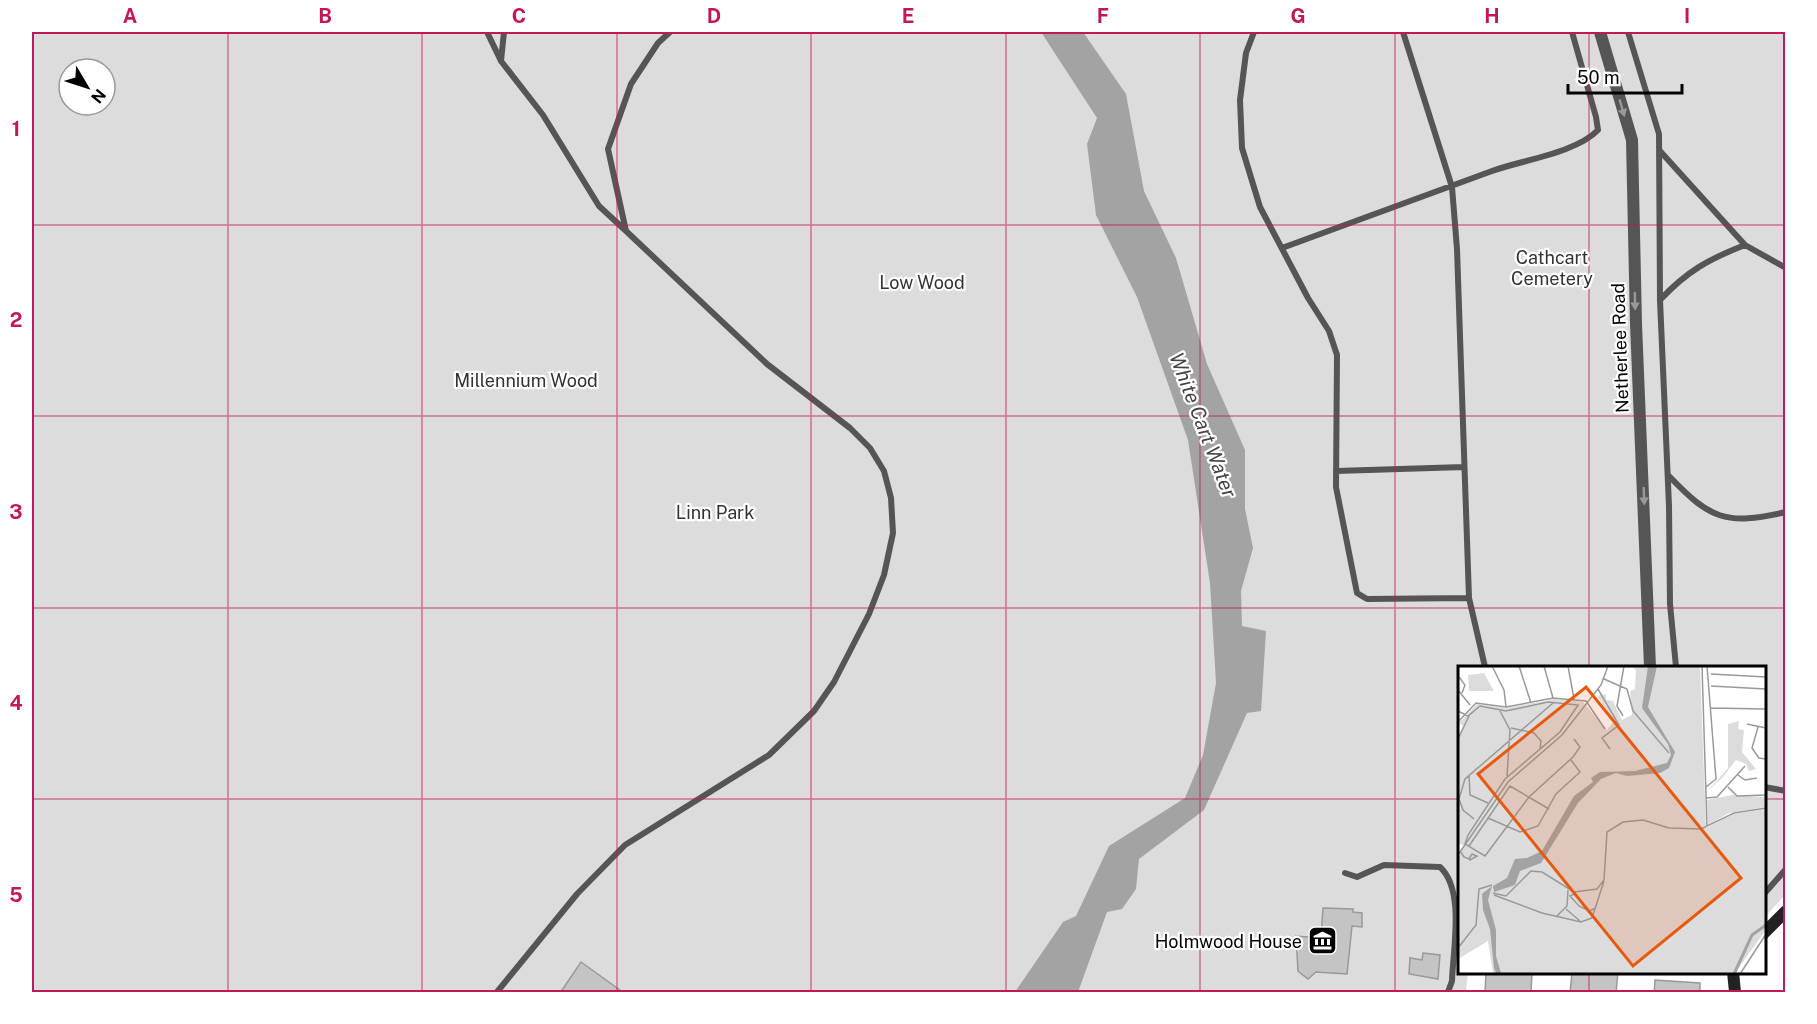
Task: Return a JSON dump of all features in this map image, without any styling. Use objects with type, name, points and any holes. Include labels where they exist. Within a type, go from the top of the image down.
[{"type":"street","name":"Netherlee Road","points":[[1600,32],[1632,140],[1636,324],[1650,666]]},
{"type":"street","points":[[1766,931],[1785,911]]},
{"type":"street","points":[[1733,973],[1735,993]]},
{"type":"lane","points":[[488,32],[501,61],[543,115],[599,206],[767,364],[850,428],[870,448],[884,471],[891,498],[893,533],[884,575],[869,614],[834,682],[814,711],[769,755],[625,845],[577,894],[497,993]]},
{"type":"lane","points":[[501,61],[504,32]]},
{"type":"lane","points":[[626,231],[608,149],[632,84],[658,43],[670,32]]},
{"type":"lane","points":[[1254,32],[1246,53],[1240,100],[1242,148],[1260,207],[1329,331],[1337,356],[1336,471],[1341,518],[1357,593],[1367,599],[1469,598]]},
{"type":"lane","points":[[1403,32],[1452,187],[1457,249],[1469,598],[1485,666]]},
{"type":"lane","points":[[1282,248],[1575,145],[1598,130],[1572,32]]},
{"type":"lane","points":[[1628,32],[1659,134],[1660,300],[1668,474],[1670,604],[1677,666]]},
{"type":"lane","points":[[1660,151],[1745,245],[1785,268]]},
{"type":"lane","points":[[1660,300],[1681,277],[1713,258],[1745,245]]},
{"type":"lane","points":[[1336,471],[1464,467]]},
{"type":"lane","points":[[1668,474],[1691,498],[1712,514],[1749,520],[1785,512]]},
{"type":"lane","points":[[1766,787],[1785,791]]},
{"type":"lane","points":[[1345,873],[1358,877],[1372,873],[1384,865],[1440,867],[1445,872],[1450,879],[1455,898],[1452,981],[1449,993]]},
{"type":"lane","points":[[1766,892],[1785,869]]},
{"type":"green space","name":"Linn Park","points":[[32,32],[1785,32],[1785,895],[1766,916],[1766,666],[1458,666],[1458,973],[1468,973],[1466,991],[1474,992],[32,992]]},
{"type":"water","name":"White Cart Water","points":[[1041,32],[1083,32],[1126,94],[1144,191],[1176,258],[1207,364],[1245,450],[1245,509],[1253,548],[1241,591],[1242,626],[1266,631],[1261,711],[1247,713],[1204,810],[1139,859],[1136,889],[1122,909],[1107,912],[1078,992],[1015,992],[1063,922],[1076,916],[1109,846],[1185,798],[1203,755],[1216,683],[1210,583],[1188,440],[1137,297],[1096,215],[1087,144],[1097,118]]},
{"type":"building","name":"Holmwood House","points":[[1323,908],[1353,909],[1353,912],[1362,913],[1362,927],[1352,926],[1347,974],[1316,972],[1308,979],[1298,971],[1296,936],[1321,938]]},
{"type":"building","points":[[1423,953],[1440,955],[1438,979],[1409,974],[1410,958],[1422,960]]},
{"type":"building","points":[[581,962],[624,993],[560,993]]},
{"type":"building","points":[[1486,973],[1532,973],[1531,993],[1485,993]]},
{"type":"building","points":[[1572,973],[1618,973],[1616,993],[1570,993]]},
{"type":"building","points":[[1655,980],[1700,983],[1700,993],[1654,993]]},
{"type":"place","name":"Holmwood House","points":[[1323,941]]},
{"type":"park label","name":"Cathcart Cemetery","points":[[1552,267]]},
{"type":"park label","name":"Low Wood","points":[[922,282]]},
{"type":"park label","name":"Millennium Wood","points":[[526,380]]}]
